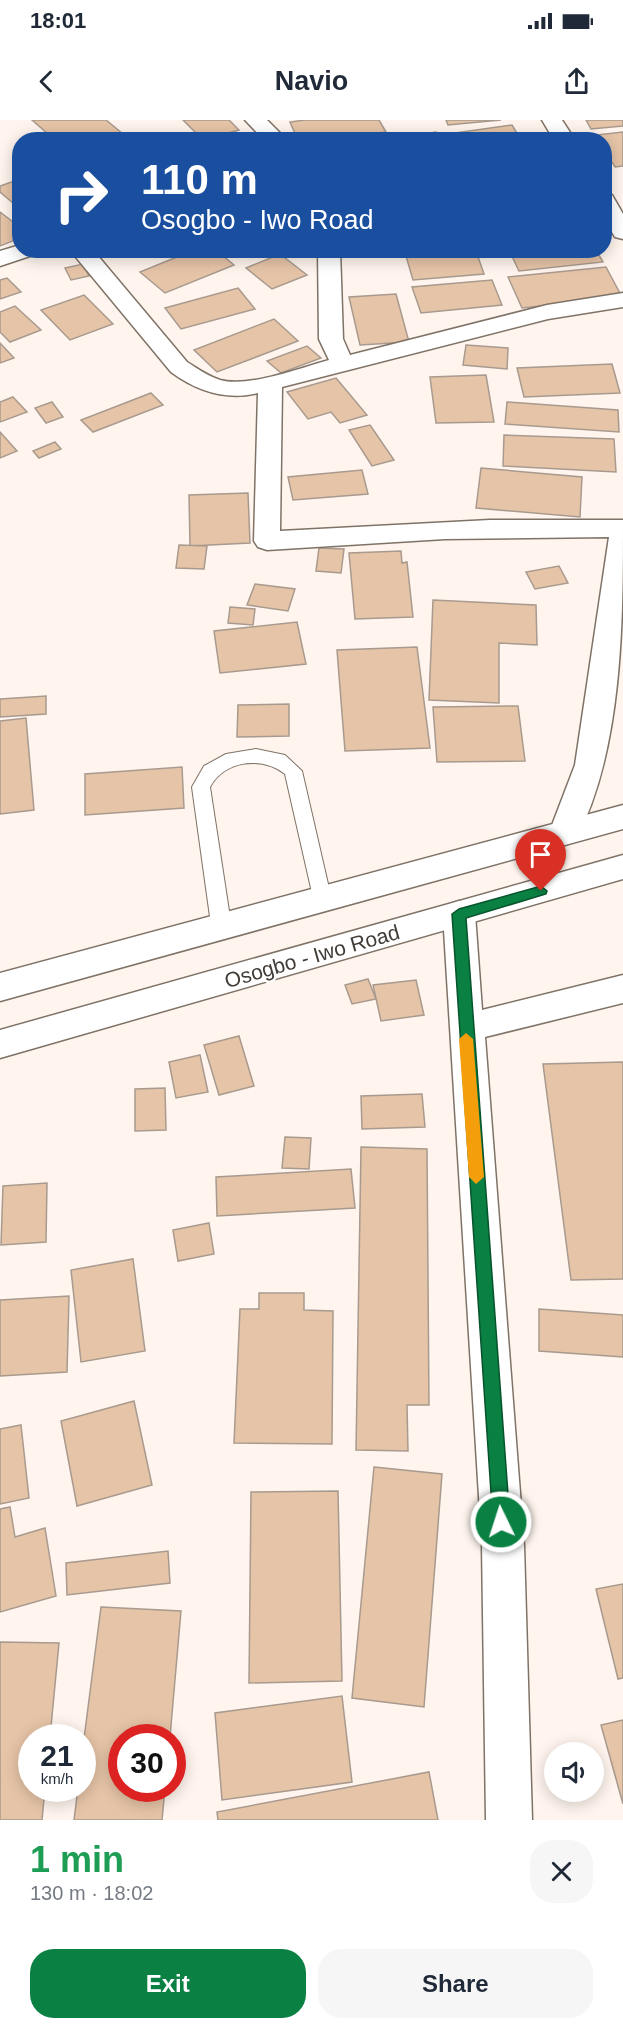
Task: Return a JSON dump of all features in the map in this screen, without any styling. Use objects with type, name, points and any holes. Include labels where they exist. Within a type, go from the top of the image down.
[{"type":"street","points":[[255,120],[268,132]]},
{"type":"street","points":[[612,213],[623,232]]},
{"type":"street","points":[[88,258],[179,367],[196,379],[219,388],[270,384],[342,363],[547,312],[623,300]]},
{"type":"street","points":[[329,258],[331,339],[342,363]]},
{"type":"street","points":[[270,384],[267,541],[395,533],[575,527],[623,530],[590,765],[564,833]]},
{"type":"street","points":[[0,987],[221,924],[444,867],[623,817]]},
{"type":"street","name":"Osogbo - Iwo Road","points":[[0,1044],[623,867]]},
{"type":"street","points":[[459,914],[465,1028],[503,1545],[509,1820]]},
{"type":"street","points":[[465,1028],[623,989]]},
{"type":"lane","points":[[221,924],[201,787],[210,771],[232,759],[256,756],[279,760],[293,771],[322,897]]},
{"type":"building","points":[[32,120],[106,120],[121,132],[46,132]]},
{"type":"building","points":[[183,120],[229,120],[239,130],[232,132],[195,132]]},
{"type":"building","points":[[379,120],[386,132],[294,132],[290,122]]},
{"type":"building","points":[[446,120],[501,120],[448,125]]},
{"type":"building","points":[[586,120],[623,120],[623,126],[591,129]]},
{"type":"building","points":[[512,125],[516,132],[461,132]]},
{"type":"building","points":[[623,132],[623,166],[615,167],[612,162],[612,133]]},
{"type":"building","points":[[12,182],[12,202],[0,192],[0,186]]},
{"type":"building","points":[[0,212],[12,221],[12,241],[0,246]]},
{"type":"building","points":[[174,258],[226,258],[234,265],[165,293],[140,272]]},
{"type":"building","points":[[270,258],[285,258],[307,275],[272,289],[246,268]]},
{"type":"building","points":[[407,258],[478,258],[484,274],[413,280]]},
{"type":"building","points":[[513,258],[601,258],[603,262],[519,271]]},
{"type":"building","points":[[83,264],[89,276],[71,280],[65,268]]},
{"type":"building","points":[[606,267],[622,297],[522,308],[508,277]]},
{"type":"building","points":[[7,278],[21,292],[0,299],[0,280]]},
{"type":"building","points":[[492,280],[502,305],[421,313],[412,287]]},
{"type":"building","points":[[238,288],[255,309],[181,329],[165,308]]},
{"type":"building","points":[[396,294],[409,342],[360,345],[349,297]]},
{"type":"building","points":[[84,295],[113,324],[70,340],[41,310]]},
{"type":"building","points":[[15,306],[41,330],[10,342],[0,332],[0,312]]},
{"type":"building","points":[[274,319],[298,341],[217,372],[194,350]]},
{"type":"building","points":[[0,343],[14,358],[0,363]]},
{"type":"building","points":[[466,345],[508,348],[507,369],[463,365]]},
{"type":"building","points":[[307,346],[321,358],[281,373],[267,361]]},
{"type":"building","points":[[612,364],[620,393],[524,397],[517,368]]},
{"type":"building","points":[[486,375],[494,422],[436,423],[430,377]]},
{"type":"building","points":[[336,378],[367,415],[340,423],[331,412],[308,419],[287,392]]},
{"type":"building","points":[[151,393],[163,405],[93,432],[81,420]]},
{"type":"building","points":[[13,397],[27,412],[0,422],[0,402]]},
{"type":"building","points":[[52,402],[63,417],[46,423],[35,408]]},
{"type":"building","points":[[507,402],[618,410],[619,432],[505,424]]},
{"type":"building","points":[[370,425],[394,460],[372,466],[349,430]]},
{"type":"building","points":[[0,432],[17,451],[0,458]]},
{"type":"building","points":[[504,435],[614,439],[616,472],[503,466]]},
{"type":"building","points":[[55,442],[61,449],[39,458],[33,451]]},
{"type":"building","points":[[481,468],[582,477],[580,517],[476,508]]},
{"type":"building","points":[[362,470],[368,494],[293,500],[288,477]]},
{"type":"building","points":[[248,493],[250,543],[190,546],[189,495]]},
{"type":"building","points":[[179,545],[207,546],[204,569],[176,568]]},
{"type":"building","points":[[319,548],[344,549],[341,573],[316,571]]},
{"type":"building","points":[[401,551],[402,563],[407,562],[413,617],[355,619],[349,553]]},
{"type":"building","points":[[559,566],[568,583],[535,589],[526,572]]},
{"type":"building","points":[[255,584],[295,589],[288,611],[247,605]]},
{"type":"building","points":[[433,600],[536,605],[537,645],[499,643],[499,703],[429,700]]},
{"type":"building","points":[[230,607],[255,609],[253,625],[228,623]]},
{"type":"building","points":[[297,622],[306,664],[220,673],[214,631]]},
{"type":"building","points":[[417,647],[430,748],[345,751],[337,650]]},
{"type":"building","points":[[46,696],[46,714],[0,717],[0,699]]},
{"type":"building","points":[[289,704],[289,736],[237,737],[238,705]]},
{"type":"building","points":[[518,706],[525,761],[437,762],[433,707]]},
{"type":"building","points":[[26,718],[34,810],[0,814],[0,721]]},
{"type":"building","points":[[182,767],[184,808],[85,815],[85,774]]},
{"type":"building","points":[[368,979],[376,999],[352,1004],[345,985]]},
{"type":"building","points":[[416,980],[424,1015],[381,1021],[373,985]]},
{"type":"building","points":[[239,1036],[254,1086],[219,1095],[204,1045]]},
{"type":"building","points":[[200,1055],[208,1092],[176,1098],[169,1062]]},
{"type":"building","points":[[623,1062],[623,1279],[571,1280],[543,1064]]},
{"type":"building","points":[[165,1088],[166,1130],[135,1131],[135,1089]]},
{"type":"building","points":[[422,1094],[425,1127],[362,1129],[361,1096]]},
{"type":"building","points":[[285,1137],[311,1138],[309,1169],[282,1168]]},
{"type":"building","points":[[361,1147],[427,1149],[429,1405],[407,1405],[408,1451],[356,1450]]},
{"type":"building","points":[[351,1169],[355,1208],[217,1216],[216,1177]]},
{"type":"building","points":[[47,1183],[46,1242],[1,1245],[3,1186]]},
{"type":"building","points":[[209,1223],[214,1254],[178,1261],[173,1230]]},
{"type":"building","points":[[133,1259],[145,1351],[81,1362],[71,1270]]},
{"type":"building","points":[[259,1293],[304,1293],[304,1310],[333,1311],[332,1444],[234,1443],[240,1309],[259,1309]]},
{"type":"building","points":[[69,1296],[67,1372],[0,1376],[0,1300]]},
{"type":"building","points":[[539,1309],[623,1315],[623,1357],[539,1351]]},
{"type":"building","points":[[134,1401],[152,1485],[77,1506],[61,1421]]},
{"type":"building","points":[[21,1425],[29,1498],[0,1504],[0,1429]]},
{"type":"building","points":[[374,1467],[442,1474],[424,1707],[352,1698]]},
{"type":"building","points":[[338,1491],[342,1681],[249,1683],[251,1492]]},
{"type":"building","points":[[10,1507],[15,1537],[45,1528],[56,1596],[0,1612],[0,1509]]},
{"type":"building","points":[[168,1551],[170,1583],[67,1595],[66,1563]]},
{"type":"building","points":[[623,1584],[623,1678],[618,1679],[596,1589]]},
{"type":"building","points":[[101,1607],[181,1611],[171,1724],[108,1724],[108,1802],[164,1802],[162,1820],[74,1820],[76,1802],[96,1802],[96,1724],[86,1724]]},
{"type":"building","points":[[0,1642],[59,1643],[51,1724],[18,1724],[18,1802],[44,1802],[42,1820],[0,1820]]},
{"type":"building","points":[[342,1696],[352,1782],[222,1800],[215,1713]]},
{"type":"building","points":[[623,1720],[623,1804],[601,1725]]},
{"type":"building","points":[[429,1772],[438,1820],[218,1820],[217,1812]]},
{"type":"slow traffic","points":[[466,1039],[476,1177]]},
{"type":"route","points":[[501,1522],[459,914],[541,891]]}]
